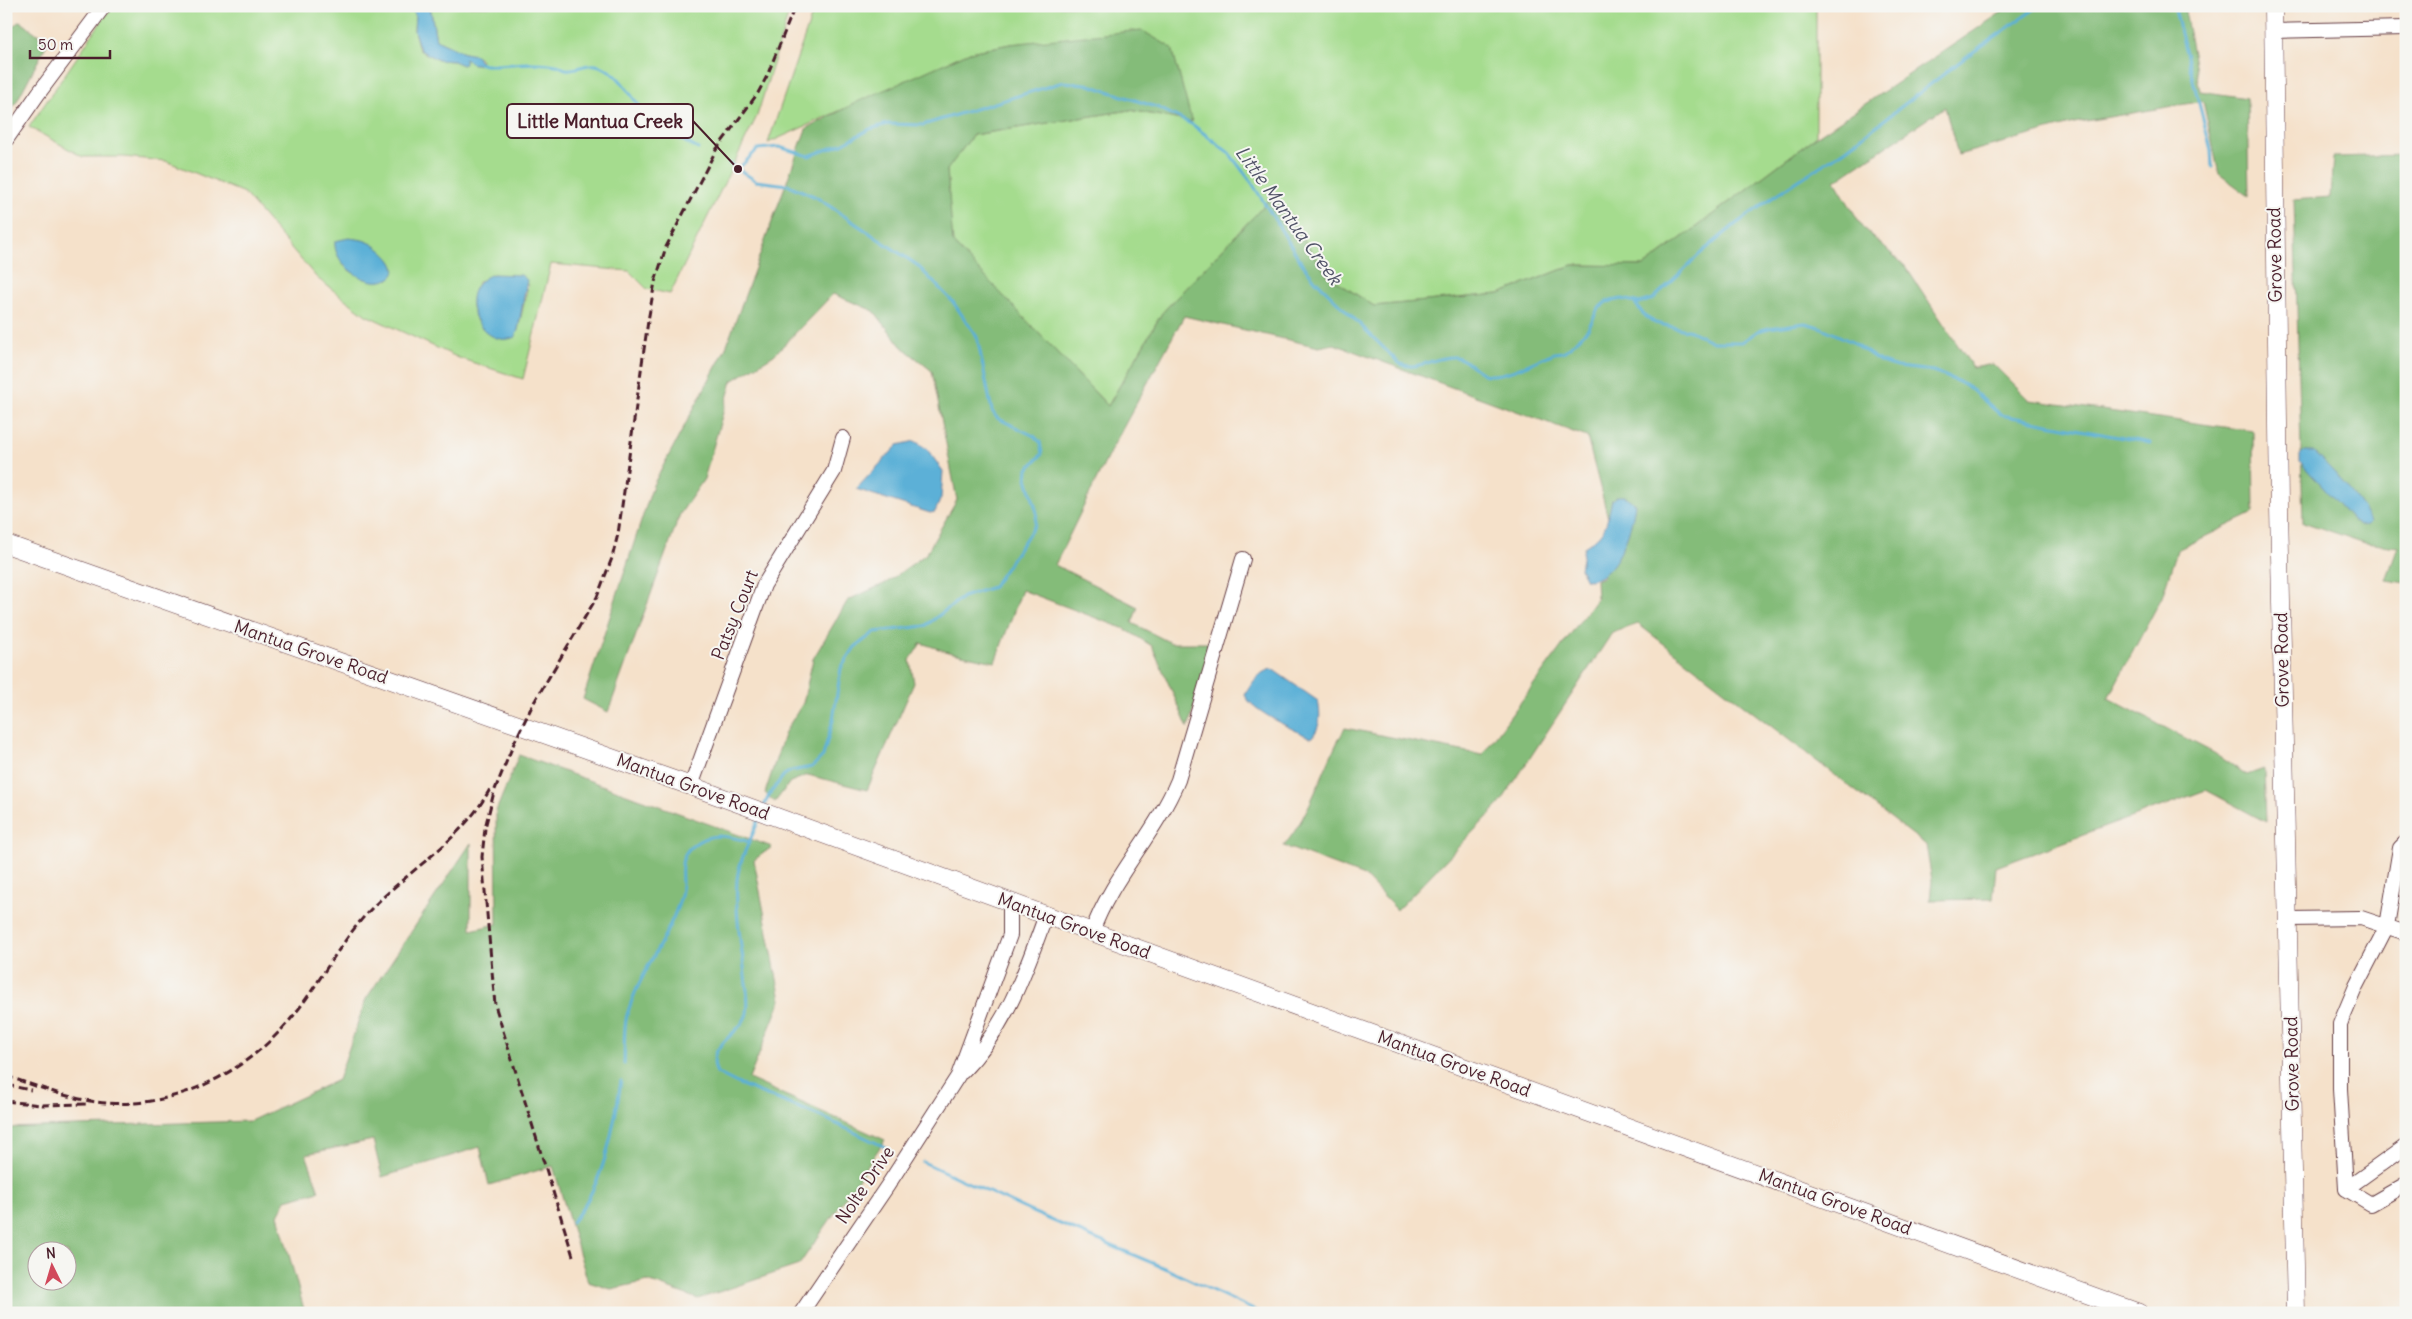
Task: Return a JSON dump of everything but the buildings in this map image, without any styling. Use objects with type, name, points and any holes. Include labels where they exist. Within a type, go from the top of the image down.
[{"type":"main road","name":"Grove Road","points":[[2273,6],[2279,507],[2296,1313]]},
{"type":"main road","name":"Mantua Grove Road","points":[[6,544],[691,786],[2139,1313]]},
{"type":"street","points":[[6,140],[104,6]]},
{"type":"street","points":[[2274,30],[2406,28]]},
{"type":"street","name":"Patsy Court","points":[[691,786],[764,585],[834,471],[842,438]]},
{"type":"street","points":[[1092,932],[1100,910],[1167,805],[1174,788],[1243,560]]},
{"type":"street","points":[[2346,1189],[2340,1089],[2340,1024],[2356,986],[2387,926],[2400,848],[2406,842]]},
{"type":"street","name":"Nolte Drive","points":[[958,1076],[1010,935],[1010,903]]},
{"type":"street","name":"Nolte Drive","points":[[801,1313],[888,1185],[958,1076],[980,1054],[1010,1007],[1024,976],[1046,916]]},
{"type":"street","points":[[2289,920],[2361,918],[2406,933]]},
{"type":"street","points":[[2346,1189],[2406,1146]]},
{"type":"street","points":[[2346,1189],[2371,1204],[2406,1184]]},
{"type":"green space","points":[[112,6],[407,6],[415,14],[414,31],[419,50],[438,60],[454,61],[462,65],[464,58],[478,65],[481,61],[479,57],[464,53],[436,40],[430,6],[791,6],[757,116],[670,294],[647,289],[629,271],[551,264],[523,379],[459,358],[366,315],[317,278],[244,193],[166,161],[124,157],[83,157],[29,127]],"holes":[[[341,262],[389,279],[362,277],[345,267]],[[493,274],[528,285],[518,330],[477,322],[472,306],[478,282]]]},
{"type":"green space","points":[[815,6],[1816,6],[1816,137],[1644,266],[1573,265],[1499,294],[1374,306],[1328,276],[1274,195],[1162,313],[1108,406],[952,243],[947,169],[973,135],[1130,110],[1191,122],[1172,48],[1046,41],[1010,44],[970,52],[768,143]]},
{"type":"green space","points":[[2005,6],[2184,6],[2200,91],[2247,98],[2249,196],[2219,174],[2203,101],[2074,123],[1958,155],[1945,107],[1835,181],[1863,228],[1905,266],[1973,368],[1993,364],[2029,400],[2253,431],[2254,513],[2177,550],[2162,597],[2108,698],[2214,753],[2247,775],[2264,769],[2266,822],[2206,790],[1996,867],[1993,899],[1930,900],[1932,881],[1926,845],[1638,624],[1612,633],[1499,805],[1397,910],[1364,876],[1284,846],[1294,833],[1310,804],[1337,743],[1345,728],[1482,755],[1597,598],[1596,580],[1603,577],[1612,500],[1608,518],[1587,437],[1334,344],[1319,347],[1184,316],[1111,450],[1055,565],[1138,607],[1132,623],[1171,643],[1213,643],[1188,728],[1152,646],[1125,629],[1022,590],[995,662],[948,652],[921,643],[910,660],[914,683],[867,790],[808,775],[790,782],[775,802],[765,793],[785,732],[803,703],[813,659],[848,600],[886,583],[926,554],[957,500],[932,371],[901,346],[874,311],[833,294],[774,355],[732,381],[704,479],[680,514],[608,712],[583,699],[653,485],[725,350],[806,129],[857,102],[970,52],[1010,44],[1141,30],[1172,48],[1192,122],[1130,110],[973,135],[947,170],[953,243],[1108,406],[1162,313],[1274,195],[1328,276],[1374,306],[1499,294],[1573,265],[1644,266],[1816,137],[2002,12]]},
{"type":"green space","points":[[20,21],[48,42],[17,101],[6,117],[6,31]]},
{"type":"green space","points":[[2406,155],[2406,583],[2386,580],[2398,547],[2365,543],[2303,522],[2294,200],[2330,197],[2333,157]]},
{"type":"green space","points":[[519,755],[772,847],[754,860],[781,1000],[749,1079],[885,1140],[799,1265],[698,1299],[648,1281],[611,1289],[588,1282],[553,1166],[489,1185],[480,1147],[382,1177],[373,1140],[306,1154],[319,1191],[286,1200],[278,1215],[305,1313],[6,1313],[6,1128],[250,1121],[338,1080],[366,999],[471,843],[471,930],[497,924],[496,811]]},
{"type":"water","points":[[407,6],[430,6],[436,40],[464,53],[476,55],[481,64],[473,64],[465,58],[465,64],[462,65],[454,61],[438,60],[420,50],[414,31],[415,14]]},
{"type":"water","points":[[349,238],[366,241],[377,247],[392,263],[395,269],[394,274],[390,278],[381,281],[372,281],[354,273],[339,258],[336,250],[335,241]]},
{"type":"water","points":[[493,274],[521,275],[527,280],[515,337],[503,339],[491,336],[482,328],[475,317],[472,305],[473,293],[480,282]]},
{"type":"water","points":[[915,441],[927,449],[943,471],[941,498],[935,512],[930,513],[856,489],[898,445]]},
{"type":"water","points":[[2304,451],[2313,451],[2328,465],[2367,514],[2370,522],[2368,525],[2360,526],[2354,522],[2300,462],[2300,455]]},
{"type":"water","points":[[1618,496],[1625,496],[1635,504],[1626,540],[1621,552],[1606,572],[1597,578],[1586,580],[1580,569],[1584,547],[1601,533],[1607,522],[1612,500]]},
{"type":"water","points":[[1272,669],[1318,701],[1319,721],[1317,730],[1311,738],[1264,714],[1245,695],[1259,675]]},
{"type":"waterway","name":"Little Mantua Creek","points":[[738,169],[758,149],[779,147],[809,156],[842,144],[870,129],[888,124],[923,125],[1063,82],[1086,84],[1159,108],[1193,125],[1229,153],[1252,183],[1301,262],[1315,280],[1399,363],[1413,366],[1440,358],[1455,357],[1484,374],[1500,374],[1554,353],[1563,352],[1588,329],[1598,309],[1606,302],[1622,299],[1640,303],[1653,299],[1701,253],[1736,224],[1776,195],[1845,150],[1966,57],[2039,6]]},
{"type":"waterway","points":[[2174,6],[2211,150],[2212,167]]},
{"type":"waterway","name":"Little Mantua Creek","points":[[477,62],[488,65],[541,63],[557,65],[565,69],[588,65],[605,68],[619,79],[647,115],[671,134],[698,149]]},
{"type":"waterway","points":[[729,163],[756,181],[788,185],[816,197],[917,265],[953,302],[977,337],[992,411],[997,418],[1034,436],[1040,442],[1042,454],[1028,469],[1027,478],[1037,513],[1035,525],[993,587],[963,597],[925,626],[875,632],[855,647],[841,668],[833,720],[823,756],[812,767],[791,771],[784,775],[769,795],[764,806]]},
{"type":"waterway","name":"Little Mantua Creek","points":[[1635,303],[1643,314],[1655,323],[1691,331],[1713,342],[1742,342],[1758,331],[1769,328],[1805,323],[1820,327],[1852,342],[1881,362],[1898,367],[1933,371],[1966,385],[2001,415],[2150,443]]},
{"type":"waterway","points":[[760,816],[743,856],[737,880],[737,913],[748,996],[747,1013],[744,1021],[715,1055],[714,1063],[717,1073],[739,1084],[822,1117],[887,1148]]},
{"type":"waterway","points":[[624,1064],[627,1015],[639,985],[676,911],[682,889],[682,863],[687,851],[706,838],[720,836],[750,842]]},
{"type":"waterway","points":[[572,1222],[583,1207],[600,1174],[611,1137],[621,1081]]},
{"type":"waterway","points":[[923,1162],[1032,1212],[1169,1270],[1260,1313]]},
{"type":"railway","points":[[573,1256],[495,1005],[482,857],[485,828],[494,792],[514,743],[533,704],[597,597],[612,558],[618,534],[648,321],[655,282],[666,247],[716,150],[758,93],[767,76],[795,6]]},
{"type":"railway","points":[[6,1076],[79,1099],[119,1103],[148,1101],[176,1095],[203,1085],[229,1072],[253,1056],[275,1036],[304,1002],[361,920],[387,893],[452,838],[467,822],[491,787]]},
{"type":"railway","points":[[6,1085],[31,1090]]},
{"type":"railway","points":[[6,1101],[40,1105],[87,1104]]},
{"type":"place","name":"Little Mantua Creek","points":[[738,169]]}]
